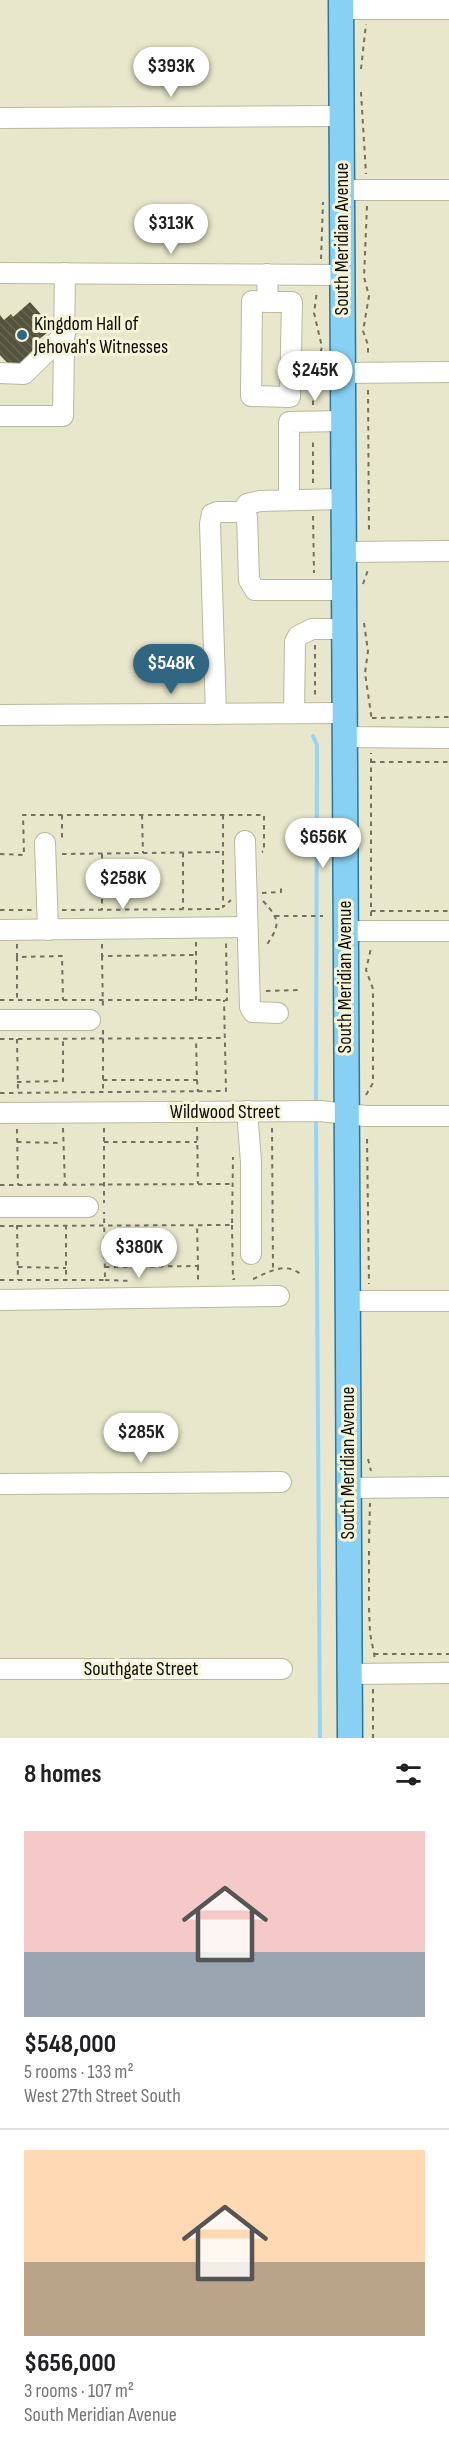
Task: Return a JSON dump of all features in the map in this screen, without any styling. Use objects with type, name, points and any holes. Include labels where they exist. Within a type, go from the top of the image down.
[{"type":"main road","name":"South Meridian Avenue","points":[[341,5],[341,116],[333,192],[331,274],[342,373],[342,552],[352,588],[343,630],[343,737],[345,931],[356,1115],[356,1301],[360,1488],[350,1674],[350,1738]]},
{"type":"street","points":[[341,5],[366,9],[449,9]]},
{"type":"street","points":[[0,118],[341,116]]},
{"type":"street","points":[[333,192],[449,190]]},
{"type":"street","points":[[0,273],[331,274]]},
{"type":"street","points":[[0,416],[63,416],[66,273]]},
{"type":"street","points":[[267,274],[268,302]]},
{"type":"street","points":[[252,301],[268,302],[292,302],[290,396],[250,396],[252,301]]},
{"type":"street","points":[[0,373],[24,374],[65,334]]},
{"type":"street","points":[[342,373],[449,372]]},
{"type":"street","points":[[289,500],[289,422],[342,421]]},
{"type":"street","points":[[242,512],[247,504],[254,502],[342,499]]},
{"type":"street","points":[[216,714],[211,519],[217,512],[242,512],[247,517],[249,580],[252,588],[260,591],[314,591],[352,588]]},
{"type":"street","points":[[342,552],[449,551]]},
{"type":"street","points":[[294,704],[295,642],[298,636],[305,631],[343,630]]},
{"type":"street","points":[[0,715],[216,714],[294,704],[343,713]]},
{"type":"street","points":[[343,737],[449,738]]},
{"type":"street","points":[[45,843],[47,920]]},
{"type":"street","points":[[251,847],[247,927],[250,1007],[258,1014],[278,1013]]},
{"type":"street","points":[[0,930],[47,920],[247,927]]},
{"type":"street","points":[[345,931],[449,930]]},
{"type":"street","points":[[0,1020],[90,1020]]},
{"type":"street","name":"Wildwood Street","points":[[0,1113],[320,1111],[356,1115],[449,1116]]},
{"type":"street","points":[[248,1112],[248,1143],[251,1162],[251,1254]]},
{"type":"street","points":[[0,1207],[88,1207]]},
{"type":"street","points":[[0,1300],[279,1296]]},
{"type":"street","points":[[356,1301],[449,1301]]},
{"type":"street","points":[[0,1484],[281,1482]]},
{"type":"street","points":[[360,1488],[449,1487]]},
{"type":"street","points":[[350,1674],[374,1664],[449,1673]]},
{"type":"street","name":"Southgate Street","points":[[0,1669],[282,1670]]},
{"type":"path","points":[[360,76],[366,32],[366,9]]},
{"type":"path","points":[[352,588],[369,567],[368,345],[363,331],[369,296],[364,277],[366,190],[361,88]]},
{"type":"path","points":[[314,591],[313,377],[322,347],[314,313],[331,274],[322,204],[333,192]]},
{"type":"path","points":[[356,1301],[369,1284],[356,1115],[373,1083],[373,988],[366,970],[371,931],[372,718],[365,673],[368,651],[364,636],[364,616]]},
{"type":"path","points":[[294,704],[315,696],[314,630]]},
{"type":"path","points":[[372,718],[449,717]]},
{"type":"path","points":[[370,762],[449,762]]},
{"type":"path","points":[[0,854],[24,855],[23,815],[264,815],[264,851],[251,847]]},
{"type":"path","points":[[142,815],[143,853]]},
{"type":"path","points":[[62,854],[223,852]]},
{"type":"path","points":[[183,853],[183,909]]},
{"type":"path","points":[[102,854],[102,910]]},
{"type":"path","points":[[258,898],[275,916],[277,929],[273,938],[266,945],[266,956]]},
{"type":"path","points":[[0,910],[47,920],[102,910],[220,909],[223,907]]},
{"type":"path","points":[[370,911],[449,911]]},
{"type":"path","points":[[275,916],[302,918],[323,916]]},
{"type":"path","points":[[196,942],[196,1000]]},
{"type":"path","points":[[0,1000],[227,1000],[226,943]]},
{"type":"path","points":[[16,944],[17,1000]]},
{"type":"path","points":[[102,944],[102,956],[196,955]]},
{"type":"path","points":[[16,957],[62,956],[63,1000]]},
{"type":"path","points":[[266,991],[300,990]]},
{"type":"path","points":[[0,1093],[226,1091],[224,1000]]},
{"type":"path","points":[[196,1038],[198,1092]]},
{"type":"path","points":[[0,1039],[225,1038]]},
{"type":"path","points":[[17,1039],[18,1093]]},
{"type":"path","points":[[17,1082],[63,1081],[63,1039]]},
{"type":"path","points":[[103,1080],[197,1080]]},
{"type":"path","points":[[272,1127],[273,1268]]},
{"type":"path","points":[[63,1128],[65,1185]]},
{"type":"path","points":[[0,1281],[105,1281],[104,1128]]},
{"type":"path","points":[[197,1128],[198,1184]]},
{"type":"path","points":[[17,1129],[18,1185]]},
{"type":"path","points":[[17,1142],[64,1143]]},
{"type":"path","points":[[104,1142],[197,1142]]},
{"type":"path","points":[[0,1226],[232,1225],[233,1150]]},
{"type":"path","points":[[0,1185],[233,1184]]},
{"type":"path","points":[[66,1225],[66,1281]]},
{"type":"path","points":[[197,1225],[198,1281]]},
{"type":"path","points":[[17,1226],[18,1281]]},
{"type":"path","points":[[105,1267],[198,1266]]},
{"type":"path","points":[[18,1267],[66,1268]]},
{"type":"path","points":[[367,1455],[371,1473],[360,1488],[374,1664],[374,1738]]},
{"type":"path","points":[[374,1664],[449,1654]]},
{"type":"building","name":"Kingdom Hall of Jehovah's Witnesses","points":[[30,302],[53,328],[37,341],[40,345],[13,369],[0,355],[0,315],[4,320],[11,314],[13,317]]},
{"type":"waterway","points":[[313,736],[317,745],[316,1100]]},
{"type":"waterway","points":[[316,1122],[320,1738]]},
{"type":"place","name":"Kingdom Hall of Jehovah's Witnesses","points":[[22,335]]}]
